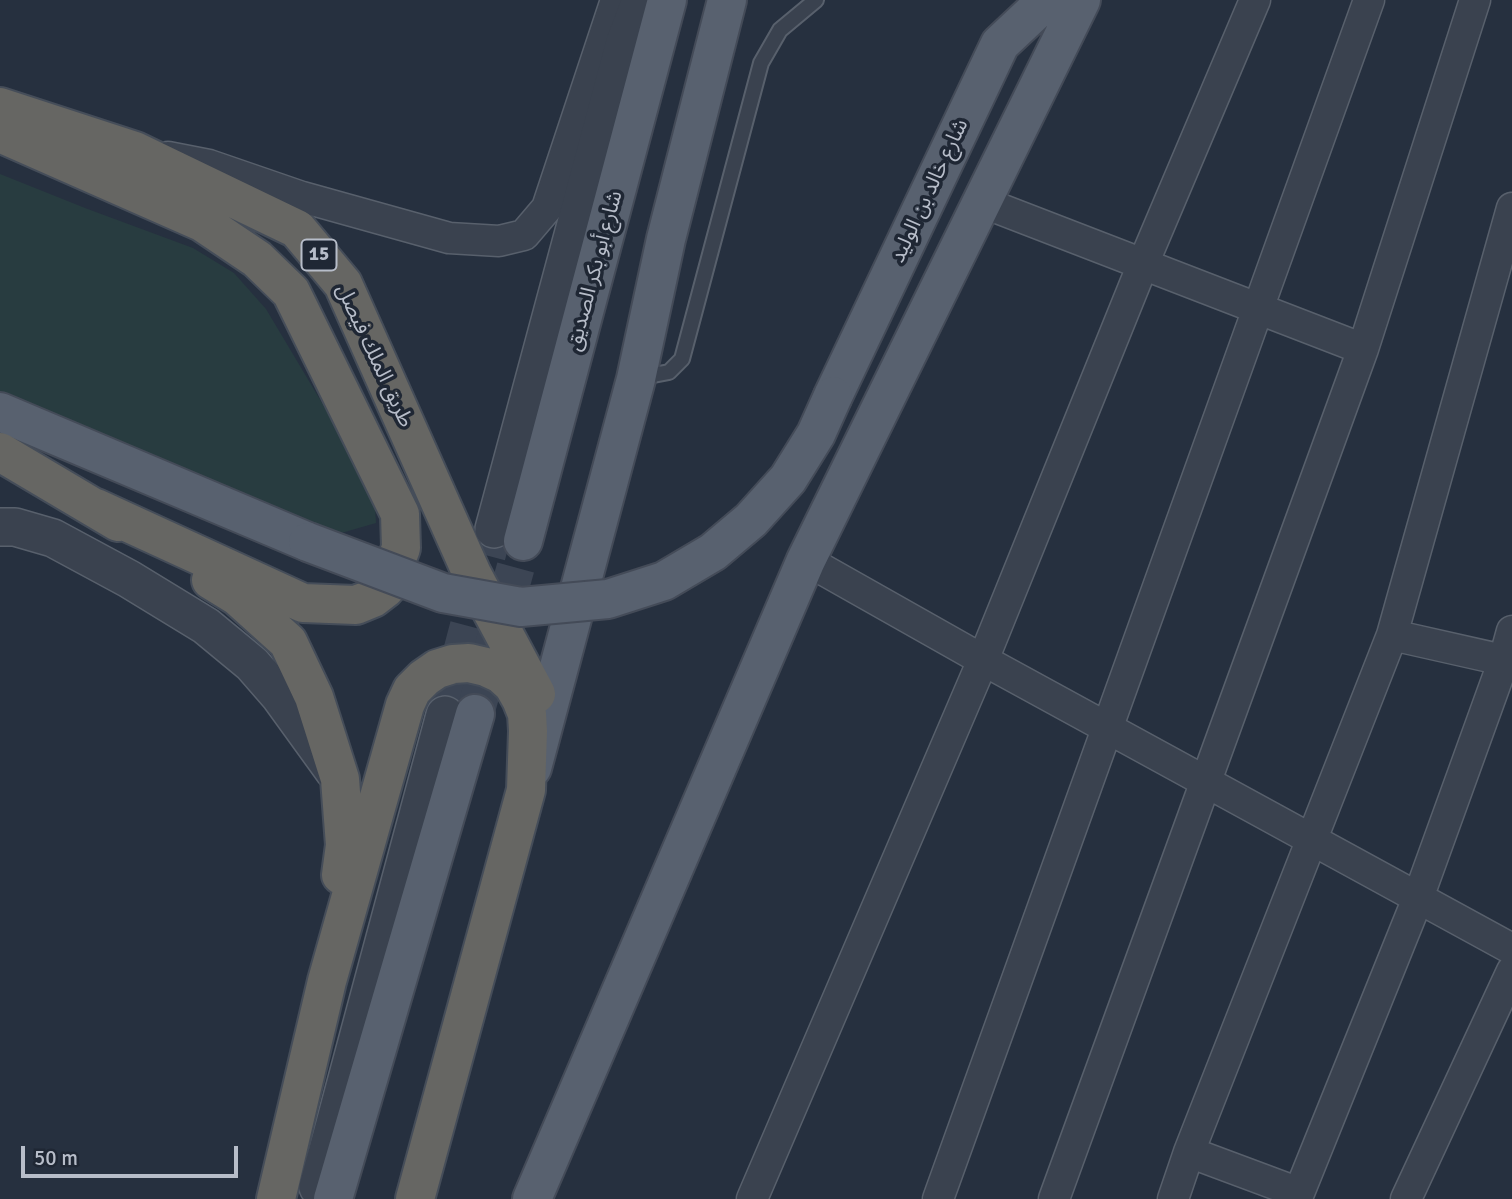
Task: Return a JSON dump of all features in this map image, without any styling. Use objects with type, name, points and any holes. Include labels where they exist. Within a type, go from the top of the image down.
[{"type":"highway","name":"طريق الملك فيصل","points":[[0,107],[135,151],[297,229],[343,284],[472,574],[537,696],[526,790]]},
{"type":"highway","points":[[0,133],[202,222],[257,259],[291,292],[400,514],[401,548],[386,588],[373,598],[356,605],[303,603],[96,508]]},
{"type":"highway","points":[[0,452],[237,596],[288,642],[314,696],[340,779],[345,845],[327,981]]},
{"type":"highway","points":[[276,1199],[327,981],[405,705],[412,690],[437,669],[469,663],[501,674],[513,685],[527,714],[526,790],[415,1199]]},
{"type":"highway","points":[[435,1199],[442,1106]]},
{"type":"main road","name":"شارع أبو بكر الصديق","points":[[509,535],[667,0]]},
{"type":"main road","points":[[526,790],[636,379],[666,239],[727,0]]},
{"type":"main road","name":"شارع خالد بن الوليد","points":[[0,412],[308,542],[443,593],[522,607],[608,599],[664,581],[713,552],[751,520],[788,480],[816,434],[1000,44],[1047,0]]},
{"type":"main road","points":[[532,1199],[806,561],[1081,0]]},
{"type":"main road","points":[[333,1199],[460,715]]},
{"type":"street","points":[[135,151],[209,165],[302,197],[449,238],[499,241],[524,235],[547,208],[617,0]]},
{"type":"street","points":[[509,535],[625,42],[641,0]]},
{"type":"street","points":[[752,1199],[983,660],[1143,264],[1255,0]]},
{"type":"street","points":[[938,1199],[1369,0]]},
{"type":"street","points":[[1054,1199],[1363,349],[1475,0]]},
{"type":"street","points":[[982,202],[1363,349]]},
{"type":"street","points":[[1173,1199],[1310,839],[1392,635],[1512,208]]},
{"type":"street","points":[[0,527],[15,527],[53,538],[129,579],[206,626],[252,664],[279,695],[340,779]]},
{"type":"street","points":[[806,561],[1512,949]]},
{"type":"street","points":[[1189,1152],[1299,1194],[1418,898],[1508,661],[1512,631]]},
{"type":"street","points":[[1392,635],[1508,661]]},
{"type":"street","points":[[314,1199],[460,715]]},
{"type":"street","points":[[1406,1199],[1512,971]]},
{"type":"lane","points":[[636,379],[669,372],[681,359],[761,63],[780,30],[816,0]]},
{"type":"green space","points":[[0,174],[193,248],[234,273],[266,309],[374,490],[376,523],[338,534],[0,398]]},
{"type":"tunnel","points":[[445,715],[494,529]]},
{"type":"tunnel","points":[[475,714],[523,541]]}]
